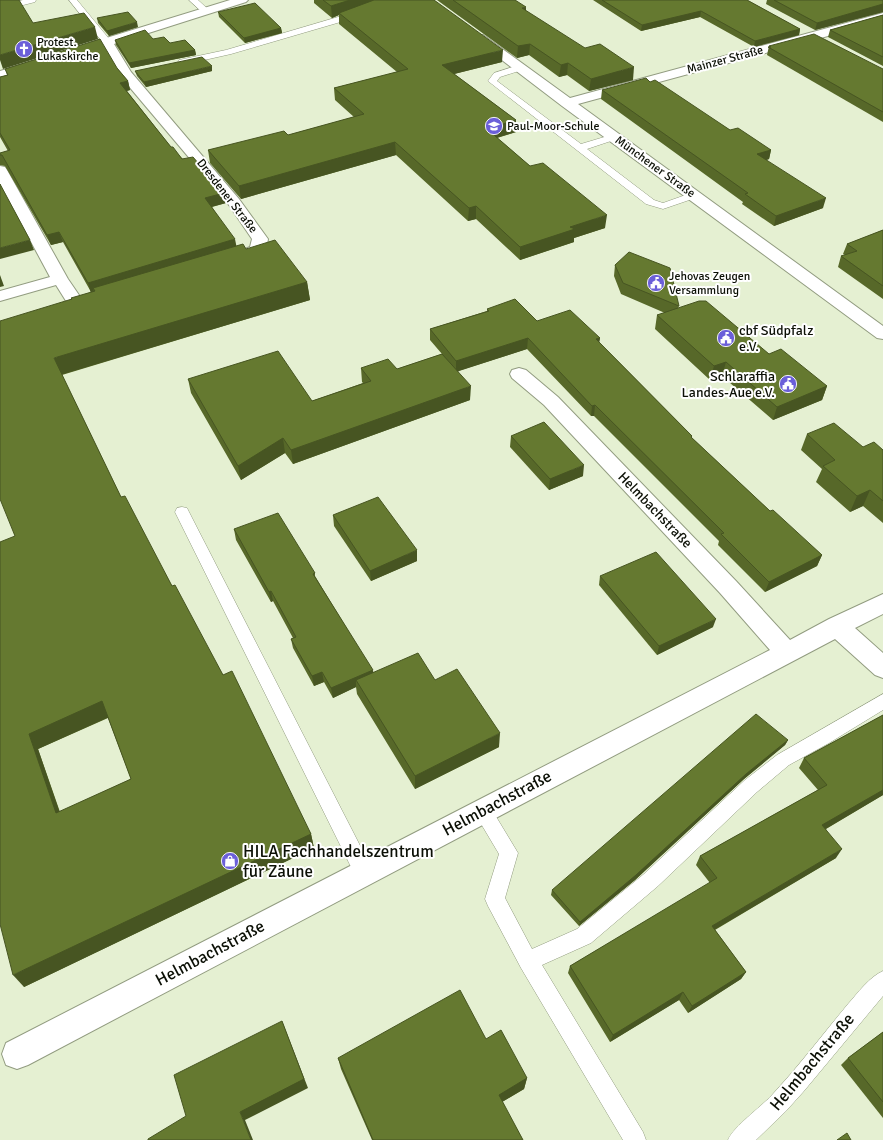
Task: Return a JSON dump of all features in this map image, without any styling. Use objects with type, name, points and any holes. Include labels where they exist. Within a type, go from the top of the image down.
[{"type":"street","points":[[79,51],[242,0]]},
{"type":"street","name":"Mainzer Straße","points":[[567,103],[883,17]]},
{"type":"street","points":[[800,29],[827,43]]},
{"type":"street","name":"Münchener Straße","points":[[470,32],[883,334]]},
{"type":"street","name":"Dresdener Straße","points":[[107,42],[111,51],[234,202],[260,239],[258,250],[223,262]]},
{"type":"street","points":[[0,75],[43,62]]},
{"type":"street","points":[[0,170],[60,279],[70,307],[115,294]]},
{"type":"street","points":[[0,296],[60,279]]},
{"type":"street","name":"Helmbachstraße","points":[[519,374],[550,401],[728,586],[786,652]]},
{"type":"street","name":"Helmbachstraße","points":[[17,1054],[786,652],[883,603]]},
{"type":"street","points":[[837,626],[883,668]]},
{"type":"lane","points":[[0,9],[32,0]]},
{"type":"lane","points":[[73,0],[107,42]]},
{"type":"lane","points":[[193,0],[206,11]]},
{"type":"lane","points":[[176,63],[228,52],[363,12]]},
{"type":"lane","points":[[519,68],[497,75],[492,81],[650,202],[663,206],[694,195]]},
{"type":"lane","points":[[579,148],[614,137]]},
{"type":"lane","points":[[182,512],[364,873]]},
{"type":"lane","points":[[528,961],[584,936],[651,880],[751,786],[783,760],[823,738],[883,701]]},
{"type":"lane","points":[[483,811],[509,852],[495,899],[528,961],[635,1140]]},
{"type":"lane","name":"Helmbachstraße","points":[[739,1140],[790,1092],[866,998],[883,981]]},
{"type":"building","points":[[0,0],[19,0],[33,23],[84,13],[95,27],[0,55]]},
{"type":"building","points":[[323,0],[350,0],[331,6]]},
{"type":"building","points":[[374,0],[434,0],[503,50],[442,65],[516,120],[487,129],[530,166],[543,163],[607,215],[570,227],[575,229],[520,247],[476,206],[469,208],[395,142],[239,186],[208,150],[284,131],[288,135],[364,114],[334,88],[408,69],[339,13]]},
{"type":"building","points":[[453,0],[515,0],[526,7],[522,8],[585,48],[600,44],[634,67],[591,79],[568,63],[561,65],[530,44],[518,46]]},
{"type":"building","points":[[602,0],[747,0],[800,29],[755,41],[701,11],[642,25]]},
{"type":"building","points":[[774,0],[883,0],[883,4],[817,23]]},
{"type":"building","points":[[255,3],[281,28],[244,38],[218,12]]},
{"type":"building","points":[[128,12],[137,22],[107,31],[97,18]]},
{"type":"building","points":[[883,15],[883,57],[830,30]]},
{"type":"building","points":[[145,30],[153,39],[164,37],[170,43],[185,40],[195,50],[129,63],[115,40]]},
{"type":"building","points":[[814,34],[883,69],[883,112],[768,47]]},
{"type":"building","points":[[100,39],[117,68],[128,81],[120,83],[171,147],[173,147],[182,159],[193,157],[224,193],[205,198],[235,239],[88,283],[59,232],[47,235],[2,155],[0,155],[0,153],[10,150],[0,133],[0,77],[8,75],[5,69]]},
{"type":"building","points":[[202,57],[212,66],[144,82],[135,71]]},
{"type":"building","points":[[646,78],[650,82],[655,80],[730,130],[738,128],[771,150],[757,154],[826,198],[776,216],[745,194],[748,193],[602,90]]},
{"type":"building","points":[[0,184],[30,240],[0,248]]},
{"type":"building","points":[[883,230],[883,286],[841,256],[857,251],[847,244]]},
{"type":"building","points":[[275,240],[307,282],[54,358],[121,497],[125,496],[172,586],[175,585],[223,675],[232,671],[311,834],[13,975],[0,924],[0,542],[15,536],[0,499],[0,321],[95,291],[93,288],[243,244],[246,249]],"holes":[[[102,701],[131,779],[56,813],[29,734]]]},
{"type":"building","points":[[629,252],[670,268],[679,306],[623,283],[615,265]]},
{"type":"building","points":[[515,299],[537,321],[570,310],[600,338],[596,339],[692,436],[691,437],[770,511],[773,510],[822,555],[769,582],[721,534],[724,533],[595,405],[592,406],[528,338],[456,361],[430,329],[489,311],[487,309]]},
{"type":"building","points":[[699,301],[706,301],[769,354],[781,349],[827,386],[777,407],[726,362],[714,366],[657,315]]},
{"type":"building","points":[[278,351],[312,401],[371,381],[361,368],[388,359],[397,369],[442,354],[471,386],[291,450],[283,438],[238,466],[188,379]]},
{"type":"building","points":[[544,422],[584,465],[550,479],[511,436]]},
{"type":"building","points":[[834,423],[863,447],[874,442],[883,450],[883,501],[870,490],[857,496],[823,466],[835,460],[807,434]]},
{"type":"building","points":[[378,497],[417,550],[370,571],[333,515]]},
{"type":"building","points":[[278,513],[315,573],[313,574],[373,670],[331,688],[322,672],[312,676],[291,639],[296,637],[271,591],[269,592],[234,529]]},
{"type":"building","points":[[656,552],[716,619],[659,646],[600,576]]},
{"type":"building","points":[[418,653],[435,680],[457,669],[500,733],[415,776],[356,680]]},
{"type":"building","points":[[756,714],[788,740],[746,774],[636,875],[580,922],[552,890]]},
{"type":"building","points":[[883,715],[883,790],[822,825],[842,849],[712,926],[746,972],[692,1006],[683,992],[613,1035],[570,966],[717,878],[700,856],[827,785],[804,758]]},
{"type":"building","points":[[460,990],[486,1039],[501,1030],[527,1078],[499,1095],[523,1140],[373,1140],[338,1058]]},
{"type":"building","points":[[282,1021],[304,1079],[240,1112],[251,1140],[148,1140],[186,1116],[174,1075]]},
{"type":"building","points":[[883,1032],[883,1102],[848,1058]]},
{"type":"building","points":[[847,1133],[851,1140],[837,1140]]},
{"type":"place","name":"Protest. Lukaskirche","points":[[24,49]]},
{"type":"place","name":"Paul-Moor-Schule","points":[[494,126]]},
{"type":"place","name":"Jehovas Zeugen Versammlung","points":[[656,283]]},
{"type":"place","name":"cbf Südpfalz e.V.","points":[[726,338]]},
{"type":"place","name":"Schlaraffia Landes-Aue e.V.","points":[[788,384]]},
{"type":"place","name":"HILA Fachhandelszentrum für Zäune","points":[[230,861]]}]
